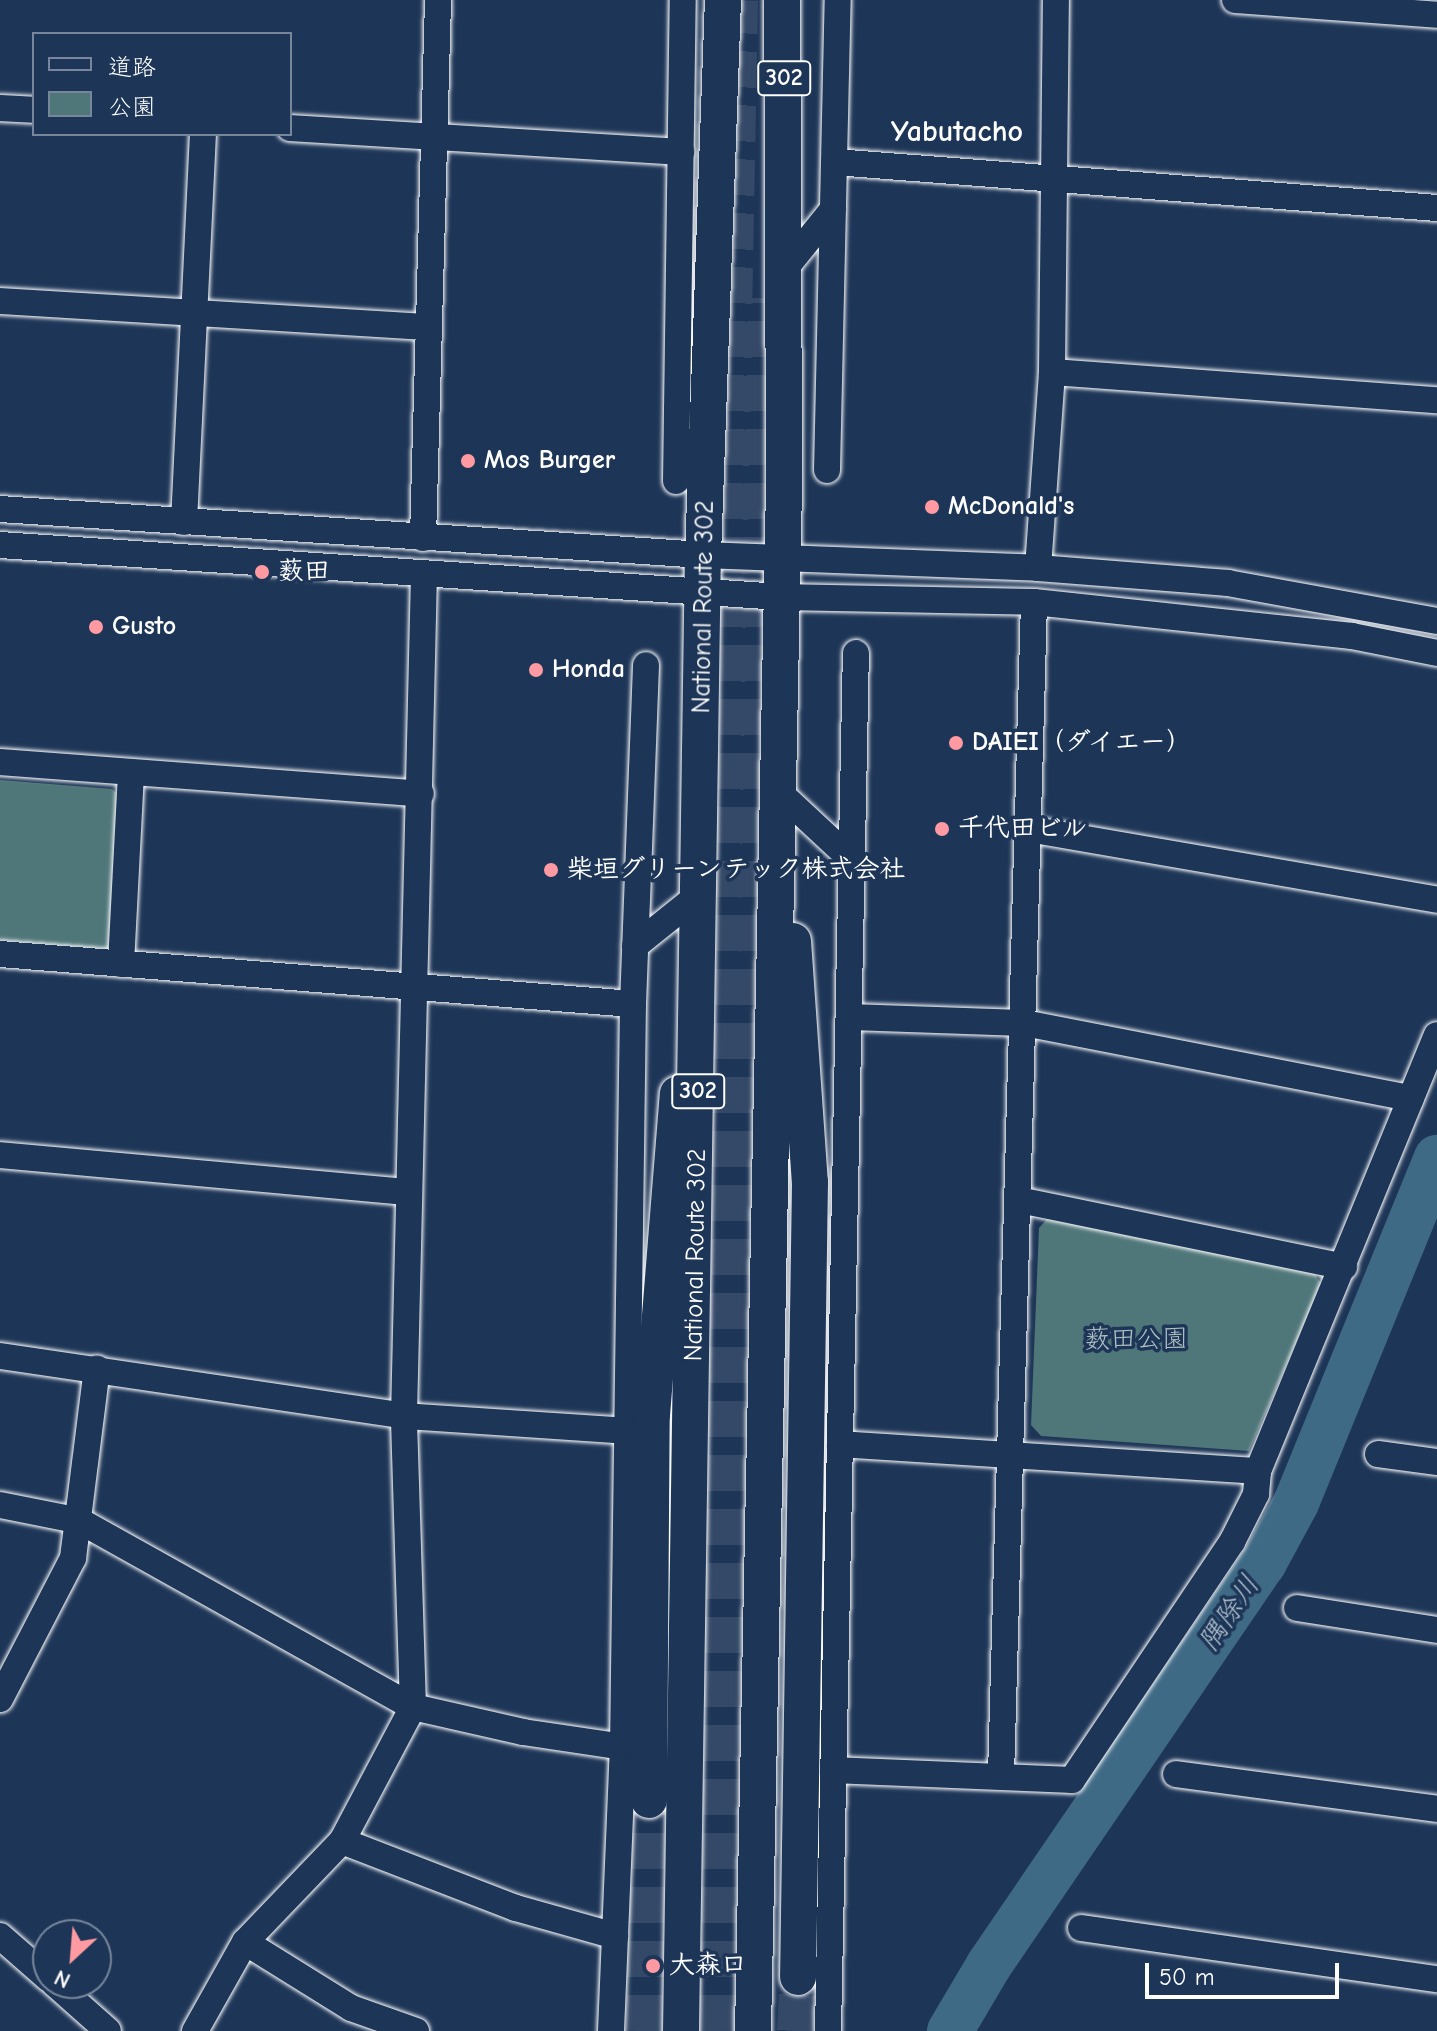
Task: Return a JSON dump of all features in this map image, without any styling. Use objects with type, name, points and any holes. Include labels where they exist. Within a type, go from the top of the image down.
[{"type":"highway","name":"National Route 302","points":[[681,2031],[705,591],[703,555],[708,403],[699,151],[723,0]]},
{"type":"highway","name":"302","points":[[753,2031],[779,792],[784,270],[782,0]]},
{"type":"highway","points":[[779,792],[810,1182],[798,1977]]},
{"type":"highway","points":[[649,1800],[652,1415],[667,1187],[700,894]]},
{"type":"street","points":[[423,538],[425,327],[435,140],[438,0]]},
{"type":"street","points":[[676,481],[678,377],[699,151],[683,0]]},
{"type":"street","points":[[827,470],[838,0]]},
{"type":"street","points":[[1038,568],[1052,372],[1056,0]]},
{"type":"street","points":[[1235,0],[1437,15]]},
{"type":"street","points":[[0,108],[32,110]]},
{"type":"street","points":[[292,128],[435,140],[699,151]]},
{"type":"street","points":[[184,522],[198,315],[203,136]]},
{"type":"street","points":[[835,162],[1437,208]]},
{"type":"street","points":[[784,270],[833,209]]},
{"type":"street","points":[[0,301],[425,327]]},
{"type":"street","points":[[1052,372],[1437,400]]},
{"type":"street","points":[[678,377],[708,403]]},
{"type":"street","points":[[0,509],[703,555],[781,555],[1038,568],[1228,583],[1437,621]]},
{"type":"street","points":[[0,545],[780,597],[1034,602],[1352,636],[1437,653]]},
{"type":"street","points":[[195,2031],[245,1942],[342,1841],[413,1707],[404,1416],[411,987],[421,794],[424,573]]},
{"type":"street","points":[[1001,1776],[1034,602]]},
{"type":"street","points":[[827,2030],[856,653]]},
{"type":"street","points":[[611,2031],[623,1747],[633,1004],[646,665]]},
{"type":"street","points":[[0,762],[421,794]]},
{"type":"street","points":[[121,964],[131,772]]},
{"type":"street","points":[[779,792],[852,860]]},
{"type":"street","points":[[1028,829],[1437,900]]},
{"type":"street","points":[[635,946],[700,894]]},
{"type":"street","points":[[0,954],[633,1004]]},
{"type":"street","points":[[849,1017],[1024,1023],[1411,1098]]},
{"type":"street","points":[[833,1770],[1072,1780],[1232,1542],[1256,1494],[1258,1471],[1437,1035]]},
{"type":"street","points":[[0,1155],[407,1192]]},
{"type":"street","points":[[1019,1200],[1344,1267]]},
{"type":"street","points":[[0,1356],[404,1416],[627,1431]]},
{"type":"street","points":[[0,1699],[73,1558],[97,1369]]},
{"type":"street","points":[[840,1444],[1258,1471]]},
{"type":"street","points":[[1378,1454],[1437,1462]]},
{"type":"street","points":[[0,1505],[80,1521],[413,1707],[523,1732],[623,1747]]},
{"type":"street","points":[[1297,1608],[1437,1630]]},
{"type":"street","points":[[1176,1774],[1437,1809]]},
{"type":"street","points":[[342,1841],[516,1908],[615,1936]]},
{"type":"street","points":[[1081,1928],[1437,1979]]},
{"type":"street","points":[[0,1936],[32,1964]]},
{"type":"street","points":[[245,1942],[351,2008],[416,2031]]},
{"type":"street","points":[[72,1999],[108,2031]]},
{"type":"green space","points":[[0,780],[112,789],[120,796],[108,949],[0,940]]},
{"type":"green space","name":"薮田公園","points":[[1048,1218],[1315,1274],[1321,1284],[1249,1451],[1041,1436],[1031,1425],[1039,1228]]},
{"type":"waterway","name":"隅除川","points":[[950,2031],[989,1965],[1263,1564],[1296,1503],[1437,1158]]},
{"type":"tunnel","points":[[702,2031],[740,0]]},
{"type":"tunnel","points":[[734,2031],[766,298]]},
{"type":"tunnel","points":[[644,2031],[649,1800]]},
{"type":"tunnel","points":[[795,2031],[798,1977]]},
{"type":"place","name":"Mos Burger","points":[[468,461]]},
{"type":"place","name":"McDonald's","points":[[932,507]]},
{"type":"place","name":"薮田","points":[[262,572]]},
{"type":"place","name":"Gusto","points":[[96,627]]},
{"type":"place","name":"Honda","points":[[536,670]]},
{"type":"place","name":"DAIEI（ダイエー）","points":[[956,743]]},
{"type":"place","name":"千代田ビル","points":[[942,829]]},
{"type":"place","name":"柴垣グリーンテック株式会社","points":[[551,870]]},
{"type":"place","name":"大森口","points":[[653,1966]]},
{"type":"district","name":"Yabutacho","points":[[957,132]]}]
